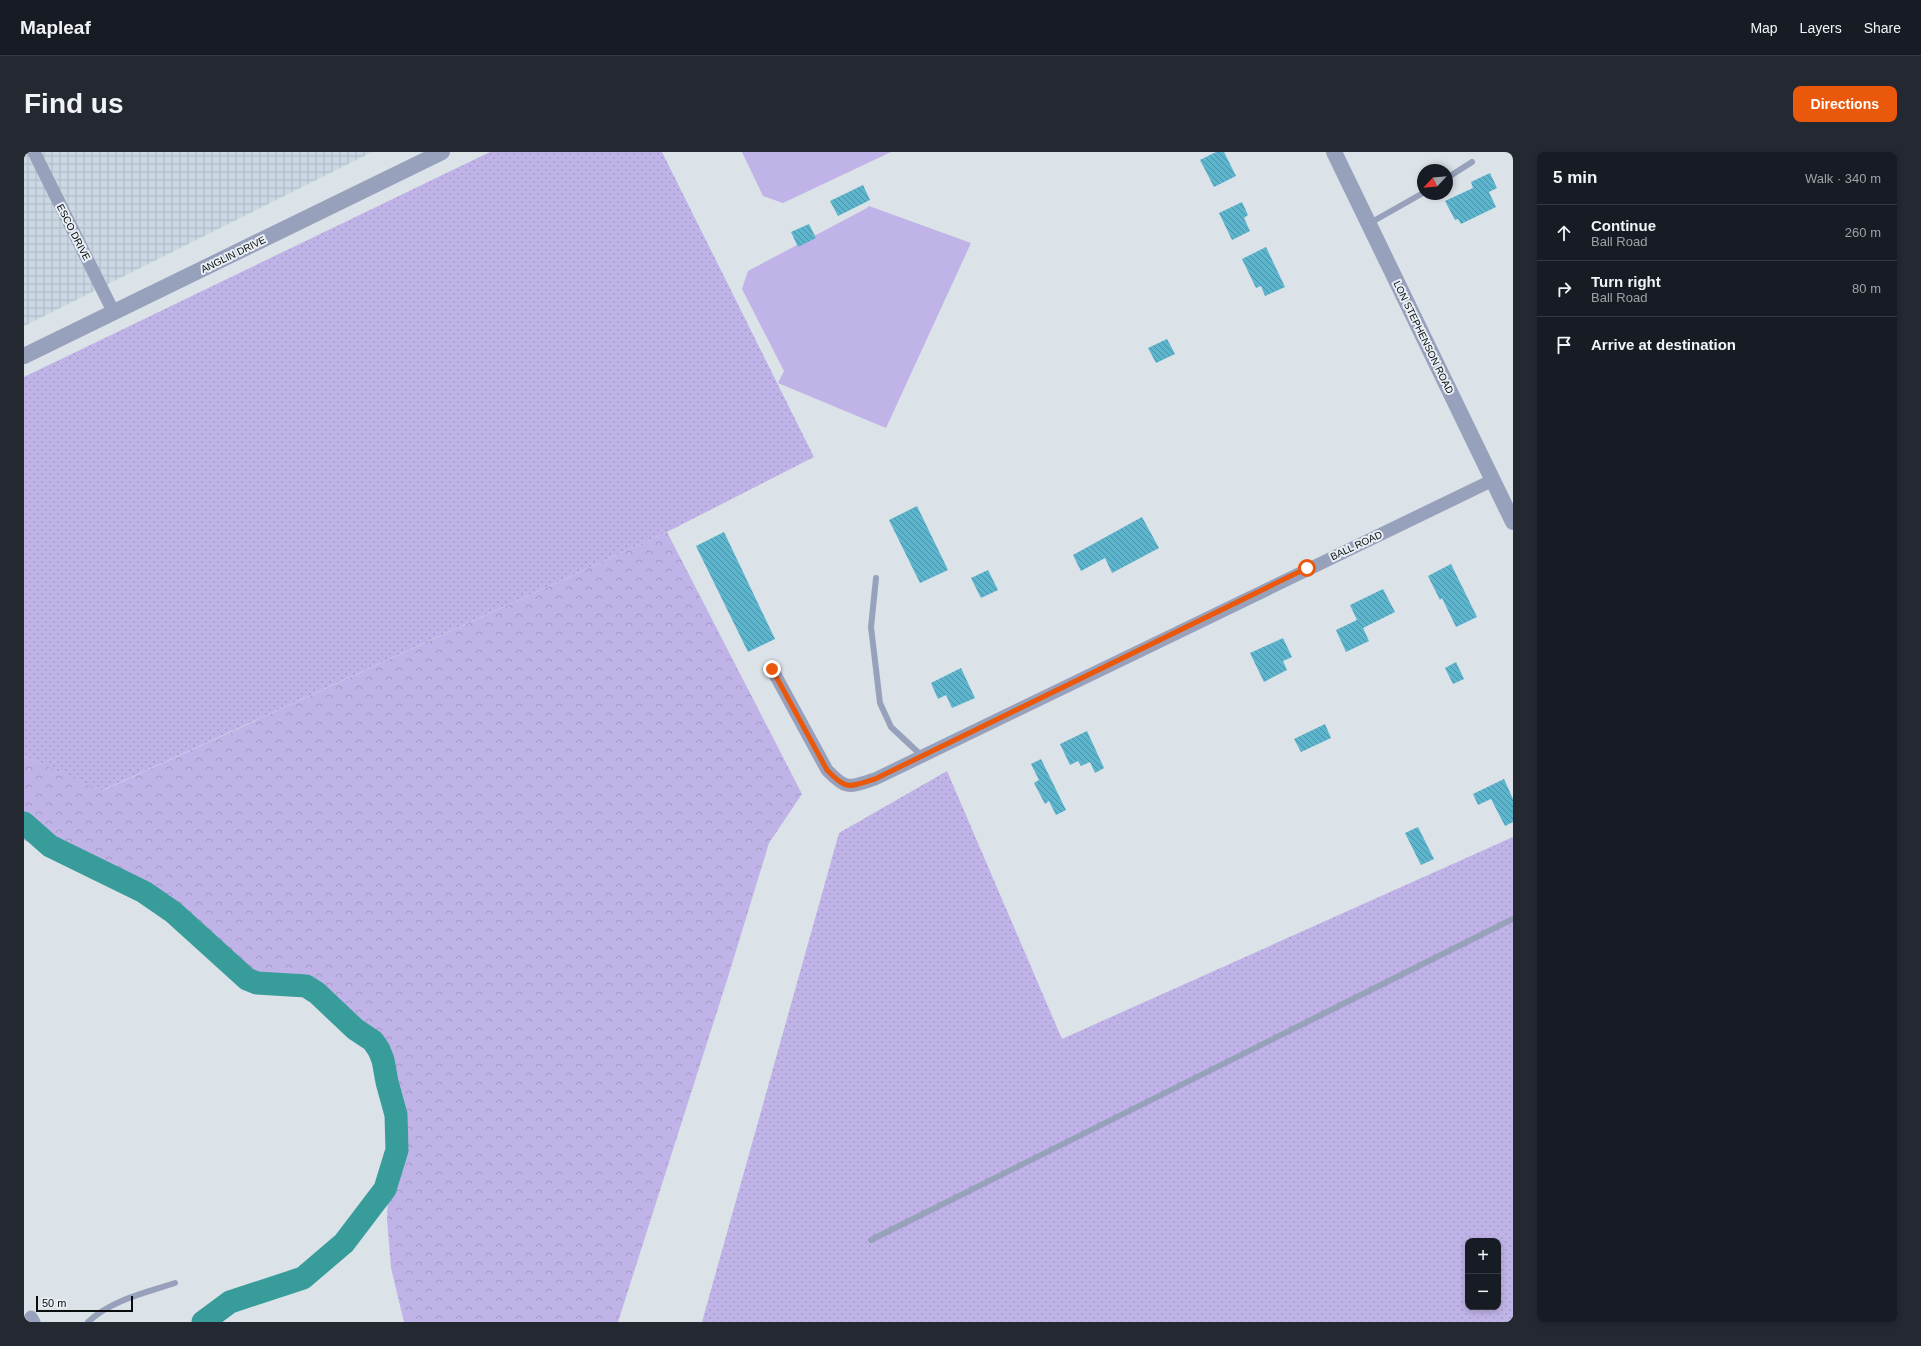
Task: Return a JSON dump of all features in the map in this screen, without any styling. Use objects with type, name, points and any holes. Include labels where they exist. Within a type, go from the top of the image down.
[{"type":"street","name":"ESCO DRIVE","points":[[34,152],[114,313]]},
{"type":"street","name":"ANGLIN DRIVE","points":[[24,356],[442,152]]},
{"type":"street","name":"LON STEPHENSON ROAD","points":[[1334,152],[1513,522]]},
{"type":"street","name":"BALL ROAD","points":[[772,669],[827,770],[840,783],[845,786],[853,786],[875,779],[1493,480]]},
{"type":"lane","points":[[1453,174],[1472,162]]},
{"type":"lane","points":[[1368,223],[1417,196]]},
{"type":"lane","points":[[876,578],[871,626],[880,703],[891,727],[922,756]]},
{"type":"lane","points":[[871,1240],[1513,919]]},
{"type":"lane","points":[[88,1322],[100,1311],[127,1299],[175,1283]]},
{"type":"shaded area","points":[[24,152],[372,152],[24,326]]},
{"type":"green space","points":[[490,152],[662,152],[814,457],[667,532],[101,791],[24,756],[24,377]]},
{"type":"green space","points":[[742,152],[891,152],[783,203],[763,196]]},
{"type":"green space","points":[[869,206],[971,243],[886,428],[778,383],[784,371],[742,289],[748,271]]},
{"type":"green space","points":[[667,532],[802,794],[769,843],[618,1322],[404,1322],[391,1268],[387,1219],[388,1194],[402,1144],[400,1119],[390,1082],[346,1009],[322,990],[294,987],[257,988],[175,910],[24,840],[24,756],[102,791]]},
{"type":"green space","points":[[947,771],[1062,1039],[1513,837],[1513,1322],[702,1322],[839,833]]},
{"type":"building","points":[[1216,152],[1224,152],[1236,176],[1214,187],[1200,160]]},
{"type":"building","points":[[1490,173],[1497,188],[1489,192],[1496,207],[1461,224],[1458,219],[1455,220],[1445,201],[1453,200],[1453,197],[1473,188],[1471,182]]},
{"type":"building","points":[[863,185],[870,200],[838,216],[830,201]]},
{"type":"building","points":[[1242,202],[1248,215],[1244,218],[1250,231],[1232,240],[1219,213]]},
{"type":"building","points":[[809,224],[816,238],[798,247],[791,232]]},
{"type":"building","points":[[1266,247],[1285,287],[1265,296],[1261,286],[1256,288],[1242,259]]},
{"type":"building","points":[[1167,339],[1175,354],[1156,363],[1148,348]]},
{"type":"building","points":[[917,506],[948,570],[920,583],[889,520]]},
{"type":"building","points":[[1142,517],[1159,548],[1112,573],[1105,558],[1081,571],[1073,555]]},
{"type":"building","points":[[724,532],[775,639],[748,652],[696,546]]},
{"type":"building","points":[[1451,564],[1477,617],[1456,627],[1442,598],[1440,600],[1428,576]]},
{"type":"building","points":[[988,570],[998,590],[981,598],[971,578]]},
{"type":"building","points":[[1383,589],[1395,612],[1363,628],[1369,641],[1346,652],[1336,630],[1357,620],[1350,605]]},
{"type":"building","points":[[1283,638],[1292,657],[1283,661],[1287,670],[1264,682],[1250,653]]},
{"type":"building","points":[[1456,662],[1464,679],[1453,684],[1445,668]]},
{"type":"building","points":[[961,668],[975,698],[952,708],[946,695],[938,699],[931,683]]},
{"type":"building","points":[[1325,724],[1331,738],[1301,752],[1294,739]]},
{"type":"building","points":[[1087,731],[1104,768],[1095,773],[1090,762],[1081,766],[1078,761],[1070,765],[1060,744]]},
{"type":"building","points":[[1041,759],[1066,810],[1056,815],[1049,801],[1045,804],[1034,783],[1039,780],[1031,764]]},
{"type":"building","points":[[1504,779],[1513,799],[1513,822],[1505,826],[1491,799],[1478,805],[1473,794]]},
{"type":"building","points":[[1418,827],[1434,859],[1421,865],[1405,833]]},
{"type":"waterway","points":[[24,823],[50,846],[144,892],[173,912],[247,979],[257,983],[306,986],[317,993],[355,1029],[373,1041],[383,1060],[396,1115],[397,1150],[385,1189],[344,1243],[303,1278],[230,1302],[203,1322]]},
{"type":"route","points":[[772,669],[827,770],[840,783],[845,786],[853,786],[875,779],[1307,568]]}]
